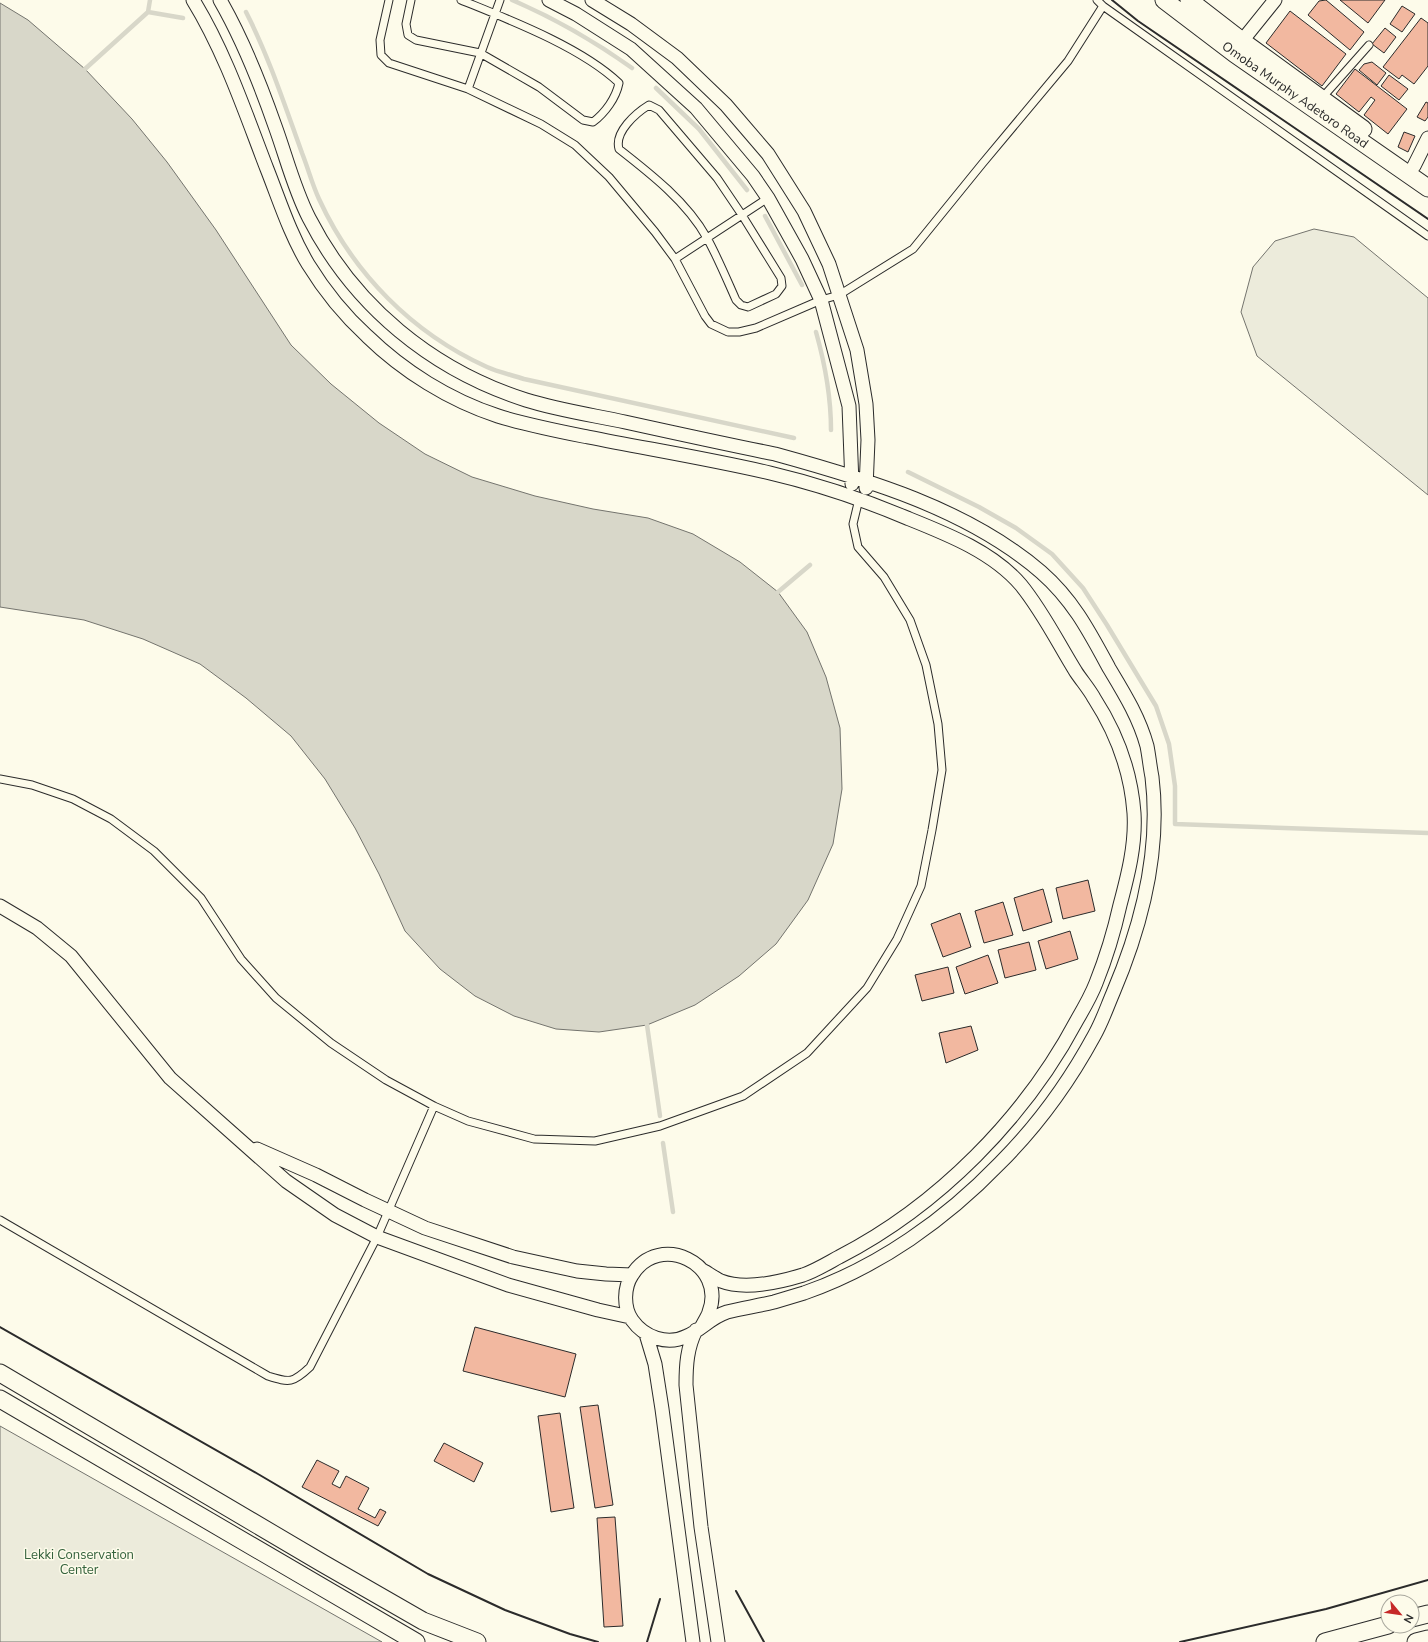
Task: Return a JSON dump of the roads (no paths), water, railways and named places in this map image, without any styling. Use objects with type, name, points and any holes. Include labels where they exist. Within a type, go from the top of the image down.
[{"type":"street","points":[[193,0],[207,24],[226,65],[279,202],[293,236],[306,261],[322,285],[343,311],[366,336],[392,358],[442,391],[467,404],[494,415],[557,431],[770,473],[859,498],[952,538],[982,553],[1004,568],[1020,584],[1048,622],[1113,731],[1127,769],[1133,798],[1134,820],[1133,847],[1111,943],[1094,988],[1066,1040],[1048,1070],[1013,1116],[943,1187],[882,1233],[806,1274],[770,1283],[751,1285],[722,1282],[702,1270]]},
{"type":"street","points":[[220,0],[244,45],[308,217],[328,251],[358,292],[383,318],[406,337],[452,368],[476,381],[528,400],[775,454],[853,477],[936,509],[992,537],[1016,552],[1039,571],[1061,591],[1080,615],[1126,696],[1140,724],[1148,749],[1155,816],[1150,871],[1140,919],[1127,961],[1095,1035],[1074,1071],[1025,1138],[958,1202],[918,1234],[844,1277],[774,1302],[728,1312],[714,1318],[699,1328],[689,1336],[675,1341],[660,1340],[646,1334],[630,1317],[626,1304],[626,1289],[632,1275],[642,1263],[652,1257],[667,1254],[682,1256],[695,1263],[702,1270],[710,1283],[712,1298],[709,1313],[699,1328],[691,1340],[686,1362],[686,1385],[701,1527],[718,1642]]},
{"type":"street","points":[[549,0],[576,14],[631,49],[696,108],[753,176],[768,198],[802,259],[821,300],[848,406],[853,477],[859,498]]},
{"type":"street","points":[[592,0],[631,24],[677,58],[726,105],[768,154],[804,210],[829,264],[857,350],[866,404],[868,440],[866,482],[859,498]]},
{"type":"street","name":"Omoba Murphy Adetoro Road","points":[[1164,0],[1235,54],[1428,188]]},
{"type":"street","name":"Omoba Murphy Adetoro Road","points":[[1189,0],[1242,41],[1428,176]]},
{"type":"street","points":[[1242,41],[1275,0]]},
{"type":"street","points":[[1414,166],[1428,138]]},
{"type":"street","points":[[0,906],[36,928],[71,956],[170,1078],[248,1145],[286,1181],[336,1215],[377,1237],[508,1285],[598,1310],[630,1317]]},
{"type":"street","points":[[248,1145],[316,1175],[425,1228],[513,1257],[577,1271],[632,1275]]},
{"type":"street","points":[[646,1334],[654,1358],[662,1409],[693,1642]]},
{"type":"street","points":[[0,1373],[423,1621],[477,1642]]},
{"type":"street","points":[[0,1399],[416,1642]]},
{"type":"street","points":[[1325,1642],[1380,1627]]},
{"type":"street","points":[[1416,1642],[1428,1639]]},
{"type":"lane","points":[[389,0],[380,40],[381,55],[389,63],[468,89],[540,124],[575,145],[609,177],[638,210],[675,259],[705,316],[711,324],[728,332],[739,332],[756,328],[821,300],[839,295],[913,249],[1068,61],[1103,6]]},
{"type":"lane","points":[[411,0],[406,24],[408,35],[416,40],[480,53],[539,87],[584,120],[593,122],[600,117],[617,93],[619,83],[593,63],[553,41],[496,14],[461,0]]},
{"type":"lane","points":[[468,89],[500,0]]},
{"type":"lane","points":[[1097,0],[1103,6],[1428,236]]},
{"type":"lane","points":[[1321,99],[1369,45]]},
{"type":"lane","points":[[649,105],[659,110],[717,178],[742,215],[780,278],[782,286],[776,294],[748,307],[741,305],[736,300],[707,238],[682,204],[654,176],[620,148],[618,143],[620,134],[639,111],[649,105]]},
{"type":"lane","points":[[675,259],[768,198]]},
{"type":"lane","points":[[0,779],[32,785],[73,799],[111,819],[154,851],[201,898],[241,959],[276,998],[331,1043],[386,1080],[434,1106],[468,1121],[534,1139],[596,1141],[660,1126],[743,1096],[807,1054],[867,988],[897,939],[921,886],[942,770],[938,724],[926,665],[910,620],[884,578],[858,547],[854,524],[859,498]]},
{"type":"lane","points":[[0,1220],[268,1376],[285,1382],[298,1378],[310,1367],[377,1237],[434,1106]]},
{"type":"waterway","points":[[85,69],[148,12],[150,0]]},
{"type":"waterway","points":[[512,0],[543,14],[574,31],[632,68]]},
{"type":"waterway","points":[[148,12],[183,18]]},
{"type":"waterway","points":[[246,12],[262,46],[319,199],[333,226],[349,252],[367,276],[388,298],[434,337],[487,367],[524,379],[794,438]]},
{"type":"waterway","points":[[656,88],[699,129],[747,190]]},
{"type":"waterway","points":[[765,216],[802,285]]},
{"type":"waterway","points":[[816,332],[827,380],[831,430]]},
{"type":"waterway","points":[[908,472],[979,507],[1016,528],[1052,554],[1083,588],[1156,706],[1169,744],[1175,786],[1175,824],[1428,833]]},
{"type":"waterway","points":[[778,592],[810,565]]},
{"type":"waterway","points":[[647,1025],[660,1116]]},
{"type":"waterway","points":[[663,1143],[673,1212]]},
{"type":"park label","name":"Lekki Conservation Center","points":[[79,1562]]}]
